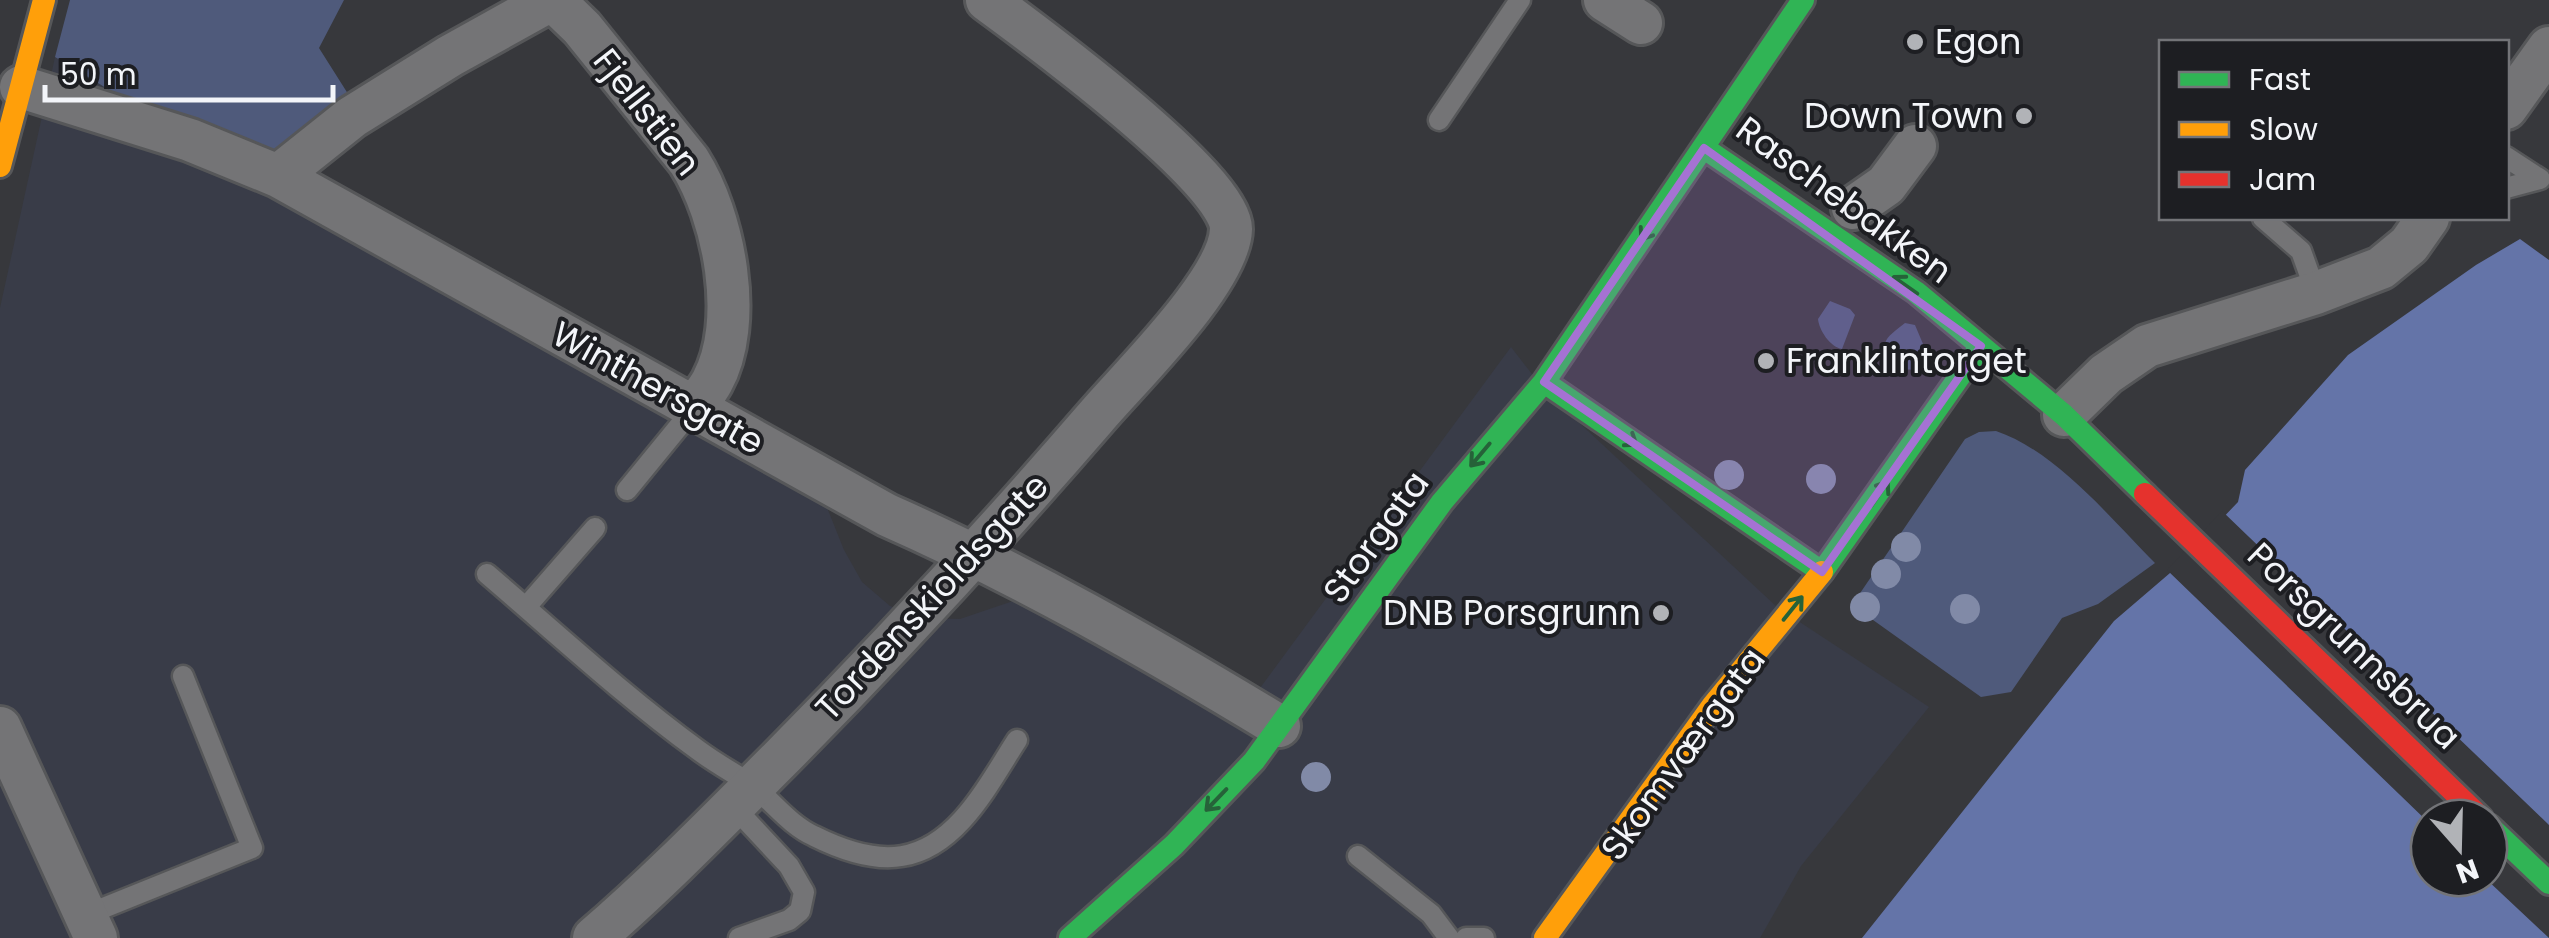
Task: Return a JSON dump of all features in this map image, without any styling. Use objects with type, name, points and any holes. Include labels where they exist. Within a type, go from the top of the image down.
[{"type":"main road","points":[[1,161],[44,0]]},
{"type":"main road","name":"Raschebakken","points":[[1803,0],[1704,148],[1916,292],[2064,415]]},
{"type":"main road","name":"Storgata","points":[[1070,938],[1174,844],[1254,761],[1442,502],[1544,382],[1704,148]]},
{"type":"main road","name":"Skomværgata","points":[[1545,938],[1713,705],[1822,572],[1982,346]]},
{"type":"main road","points":[[1544,382],[1822,572]]},
{"type":"main road","name":"Porsgrunnsbrua","points":[[2064,415],[2460,798]]},
{"type":"main road","points":[[2509,845],[2549,883]]},
{"type":"street","points":[[278,176],[352,117],[450,56],[552,0]]},
{"type":"street","name":"Fjellstien","points":[[552,0],[582,28],[690,161],[704,184],[728,296],[727,332],[712,382],[694,408]]},
{"type":"street","name":"Tordenskioldsgate","points":[[594,938],[652,888],[977,554],[1188,311],[1224,261],[1232,227],[1214,192],[1082,71],[987,0]]},
{"type":"street","points":[[1604,0],[1642,23]]},
{"type":"street","points":[[2509,104],[2549,48]]},
{"type":"street","name":"Winthersgate","points":[[21,87],[190,140],[278,176],[888,515],[977,554],[1279,726]]},
{"type":"street","points":[[1853,208],[1886,185],[1914,146]]},
{"type":"street","points":[[2064,415],[2106,374],[2147,346],[2316,293],[2381,268],[2418,231]]},
{"type":"street","points":[[0,728],[11,785],[91,926]]},
{"type":"lane","points":[[1439,120],[1520,0]]},
{"type":"lane","points":[[2509,159],[2540,179],[2509,187]]},
{"type":"lane","points":[[2266,220],[2301,251],[2316,293]]},
{"type":"lane","points":[[2418,231],[2442,220]]},
{"type":"lane","points":[[628,490],[694,408]]},
{"type":"lane","points":[[526,608],[596,528]]},
{"type":"lane","points":[[486,574],[698,751],[743,796],[804,892],[800,911],[789,920],[739,938]]},
{"type":"lane","points":[[91,926],[252,848],[183,676]]},
{"type":"lane","points":[[743,796],[812,835],[852,852],[882,858],[905,856],[929,847],[972,809],[1016,740]]},
{"type":"lane","points":[[1358,856],[1430,914],[1450,938]]},
{"type":"lane","points":[[1466,938],[1484,938]]},
{"type":"highlighted area","points":[[1704,148],[1981,346],[1822,572],[1544,382]]},
{"type":"shaded area","points":[[70,0],[344,0],[319,48],[350,97],[248,174],[55,57]]},
{"type":"shaded area","points":[[55,57],[313,213],[822,495],[862,582],[890,606],[923,618],[960,619],[1016,600],[1094,643],[1246,707],[1511,347],[1545,391],[1777,607],[1929,707],[1801,866],[1760,938],[0,938],[0,308]]},
{"type":"shaded area","points":[[2520,239],[2549,260],[2549,938],[1862,938],[2114,621],[2170,573],[2238,502],[2245,470],[2348,355],[2476,265]]},
{"type":"shaded area","points":[[1830,301],[1855,315],[1842,349],[1829,342],[1818,319]]},
{"type":"shaded area","points":[[1905,323],[1915,325],[1926,351],[1926,365],[1920,370],[1893,369],[1886,353],[1885,342]]},
{"type":"shaded area","points":[[1996,431],[2061,470],[2155,563],[2098,604],[2062,618],[2011,692],[1981,697],[1852,605],[1965,439],[1979,432]]},
{"type":"pier","points":[[2222,511],[2549,825],[2549,938],[2506,898],[2509,798],[2409,798],[2409,804],[2167,570]]},
{"type":"traffic: fast","points":[[1803,0],[1544,382],[1822,572],[1981,346]]},
{"type":"traffic: fast","points":[[1704,148],[1916,292],[2064,415],[2145,494]]},
{"type":"traffic: fast","points":[[1070,938],[1174,845],[1254,761],[1442,502],[1544,382]]},
{"type":"traffic: fast","points":[[2509,845],[2549,883]]},
{"type":"traffic: slow","points":[[0,166],[44,0]]},
{"type":"traffic: slow","points":[[1545,938],[1713,705],[1822,572]]},
{"type":"traffic: jam","points":[[2145,494],[2460,798]]},
{"type":"place","name":"Egon","points":[[1915,42]]},
{"type":"place","name":"Down Town","points":[[2024,116]]},
{"type":"place","name":"Franklintorget","points":[[1766,361]]},
{"type":"place","name":"DNB Porsgrunn","points":[[1661,613]]}]
